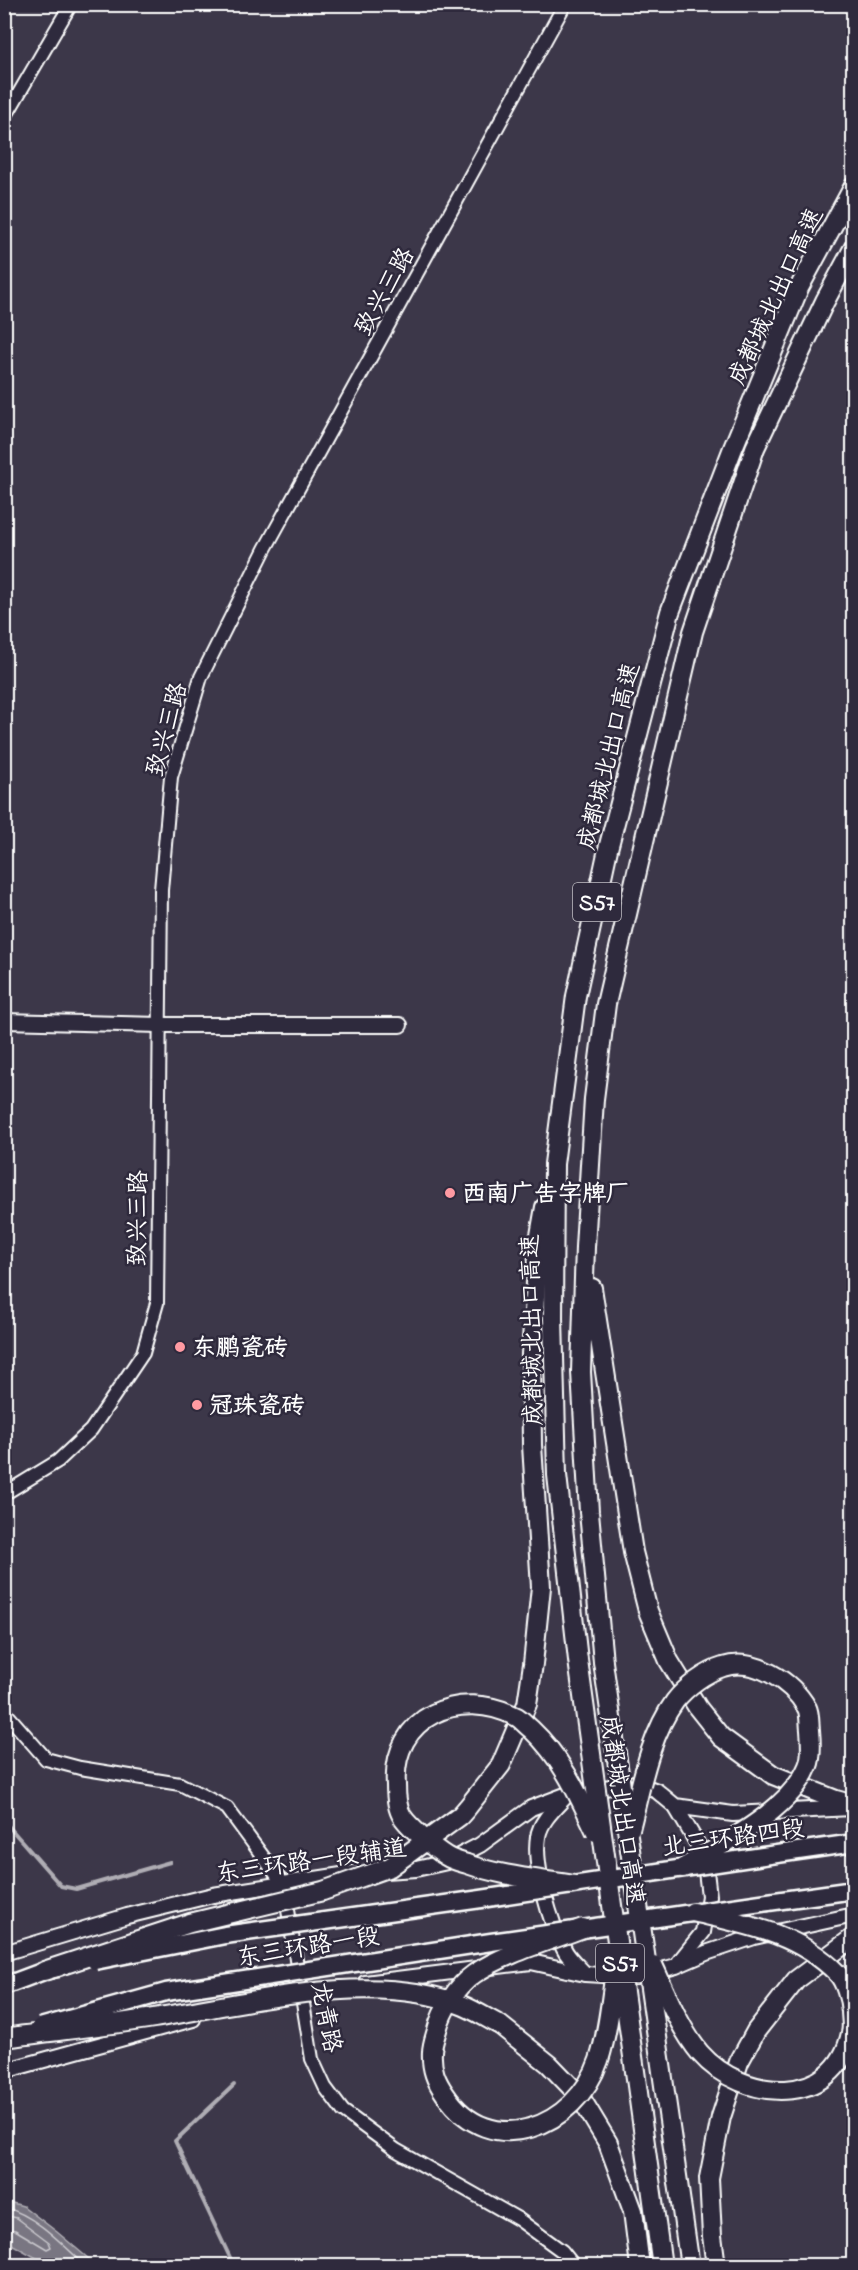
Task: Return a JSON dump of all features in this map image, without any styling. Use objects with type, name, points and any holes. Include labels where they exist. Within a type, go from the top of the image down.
[{"type":"highway","name":"成都城北出口高速","points":[[662,2265],[578,1660],[557,1475],[553,1318],[554,1164],[576,996],[609,849],[670,612],[733,448],[799,288],[854,186]]},
{"type":"highway","name":"成都城北出口高速","points":[[690,2265],[603,1662],[589,1512],[581,1372],[585,1247],[594,1099],[606,1004],[693,632],[755,448],[825,301],[854,247]]},
{"type":"highway","points":[[44,1971],[190,1923],[322,1891],[390,1867],[460,1816],[501,1765],[527,1704],[541,1587],[532,1445],[531,1354],[539,1242],[554,1164]]},
{"type":"highway","points":[[585,1247],[633,1552],[648,1611],[669,1661],[698,1708],[721,1737],[773,1775],[854,1806]]},
{"type":"highway","points":[[628,1837],[647,1764],[659,1731],[676,1700],[700,1679],[724,1666],[751,1666],[778,1677],[796,1692],[808,1710],[811,1739],[809,1766],[791,1792],[771,1813],[683,1868]]},
{"type":"highway","points":[[574,1885],[488,1871],[447,1857],[402,1816],[396,1796],[395,1768],[404,1743],[417,1725],[436,1711],[465,1704],[489,1706],[518,1718],[555,1754],[570,1777],[604,1848]]},
{"type":"highway","name":"北三环路四段","points":[[620,1878],[854,1844]]},
{"type":"highway","name":"东三环路一段","points":[[4,1986],[44,1971],[225,1935],[620,1878]]},
{"type":"highway","points":[[693,1912],[854,1890]]},
{"type":"highway","points":[[644,1947],[678,2017],[700,2053],[725,2073],[750,2086],[774,2091],[796,2090],[822,2078],[841,2062],[852,2032],[850,2002],[839,1974],[808,1949],[761,1928],[693,1912]]},
{"type":"highway","name":"东三环路一段","points":[[4,2038],[166,1992],[693,1912]]},
{"type":"highway","points":[[583,1928],[513,1955],[473,1975],[452,1997],[439,2022],[432,2052],[434,2078],[452,2104],[466,2118],[492,2130],[515,2132],[543,2125],[566,2110],[584,2087],[598,2061],[606,2028],[618,1951]]},
{"type":"highway","points":[[716,2265],[709,2178],[721,2117],[739,2061],[756,2031],[796,1980],[854,1937]]},
{"type":"highway","points":[[4,2038],[152,2018],[273,1997],[356,1989],[421,1994],[463,2006],[500,2025],[549,2064],[579,2095],[608,2144],[633,2211],[640,2265]]},
{"type":"main road","points":[[4,1021],[400,1025]]},
{"type":"main road","name":"东三环路一段辅道","points":[[4,1953],[127,1916],[213,1896],[365,1872],[416,1869],[447,1862],[480,1845],[531,1808],[567,1794],[635,1783],[657,1791],[675,1806]]},
{"type":"main road","points":[[567,1794],[546,1818],[538,1836],[538,1864],[549,1908],[565,1952],[585,1974]]},
{"type":"main road","points":[[675,1806],[733,1814],[854,1806]]},
{"type":"main road","points":[[675,1806],[697,1843],[706,1871],[709,1896],[703,1932],[676,1966]]},
{"type":"main road","points":[[4,2071],[301,1991],[531,1962],[585,1974],[636,1977],[676,1966],[754,1937],[854,1915]]},
{"type":"street","points":[[4,119],[71,4]]},
{"type":"street","name":"致兴三路","points":[[4,1494],[58,1461],[91,1430],[143,1353],[157,1303],[161,890],[171,777],[201,677],[265,549],[565,4]]},
{"type":"street","name":"龙青路","points":[[4,1711],[46,1759],[80,1768],[180,1784],[227,1808],[284,1885],[312,2059],[325,2087],[343,2111],[396,2150],[518,2219],[562,2251],[574,2265]]},
{"type":"water","points":[[5,2201],[23,2206],[96,2265],[49,2265],[5,2241]]},
{"type":"waterway","points":[[4,1821],[61,1886],[76,1889],[170,1862]]},
{"type":"waterway","points":[[234,2085],[175,2141],[234,2266]]},
{"type":"place","name":"西南广告字牌厂","points":[[450,1193]]},
{"type":"place","name":"东鹏瓷砖","points":[[180,1347]]},
{"type":"place","name":"冠珠瓷砖","points":[[197,1405]]}]
